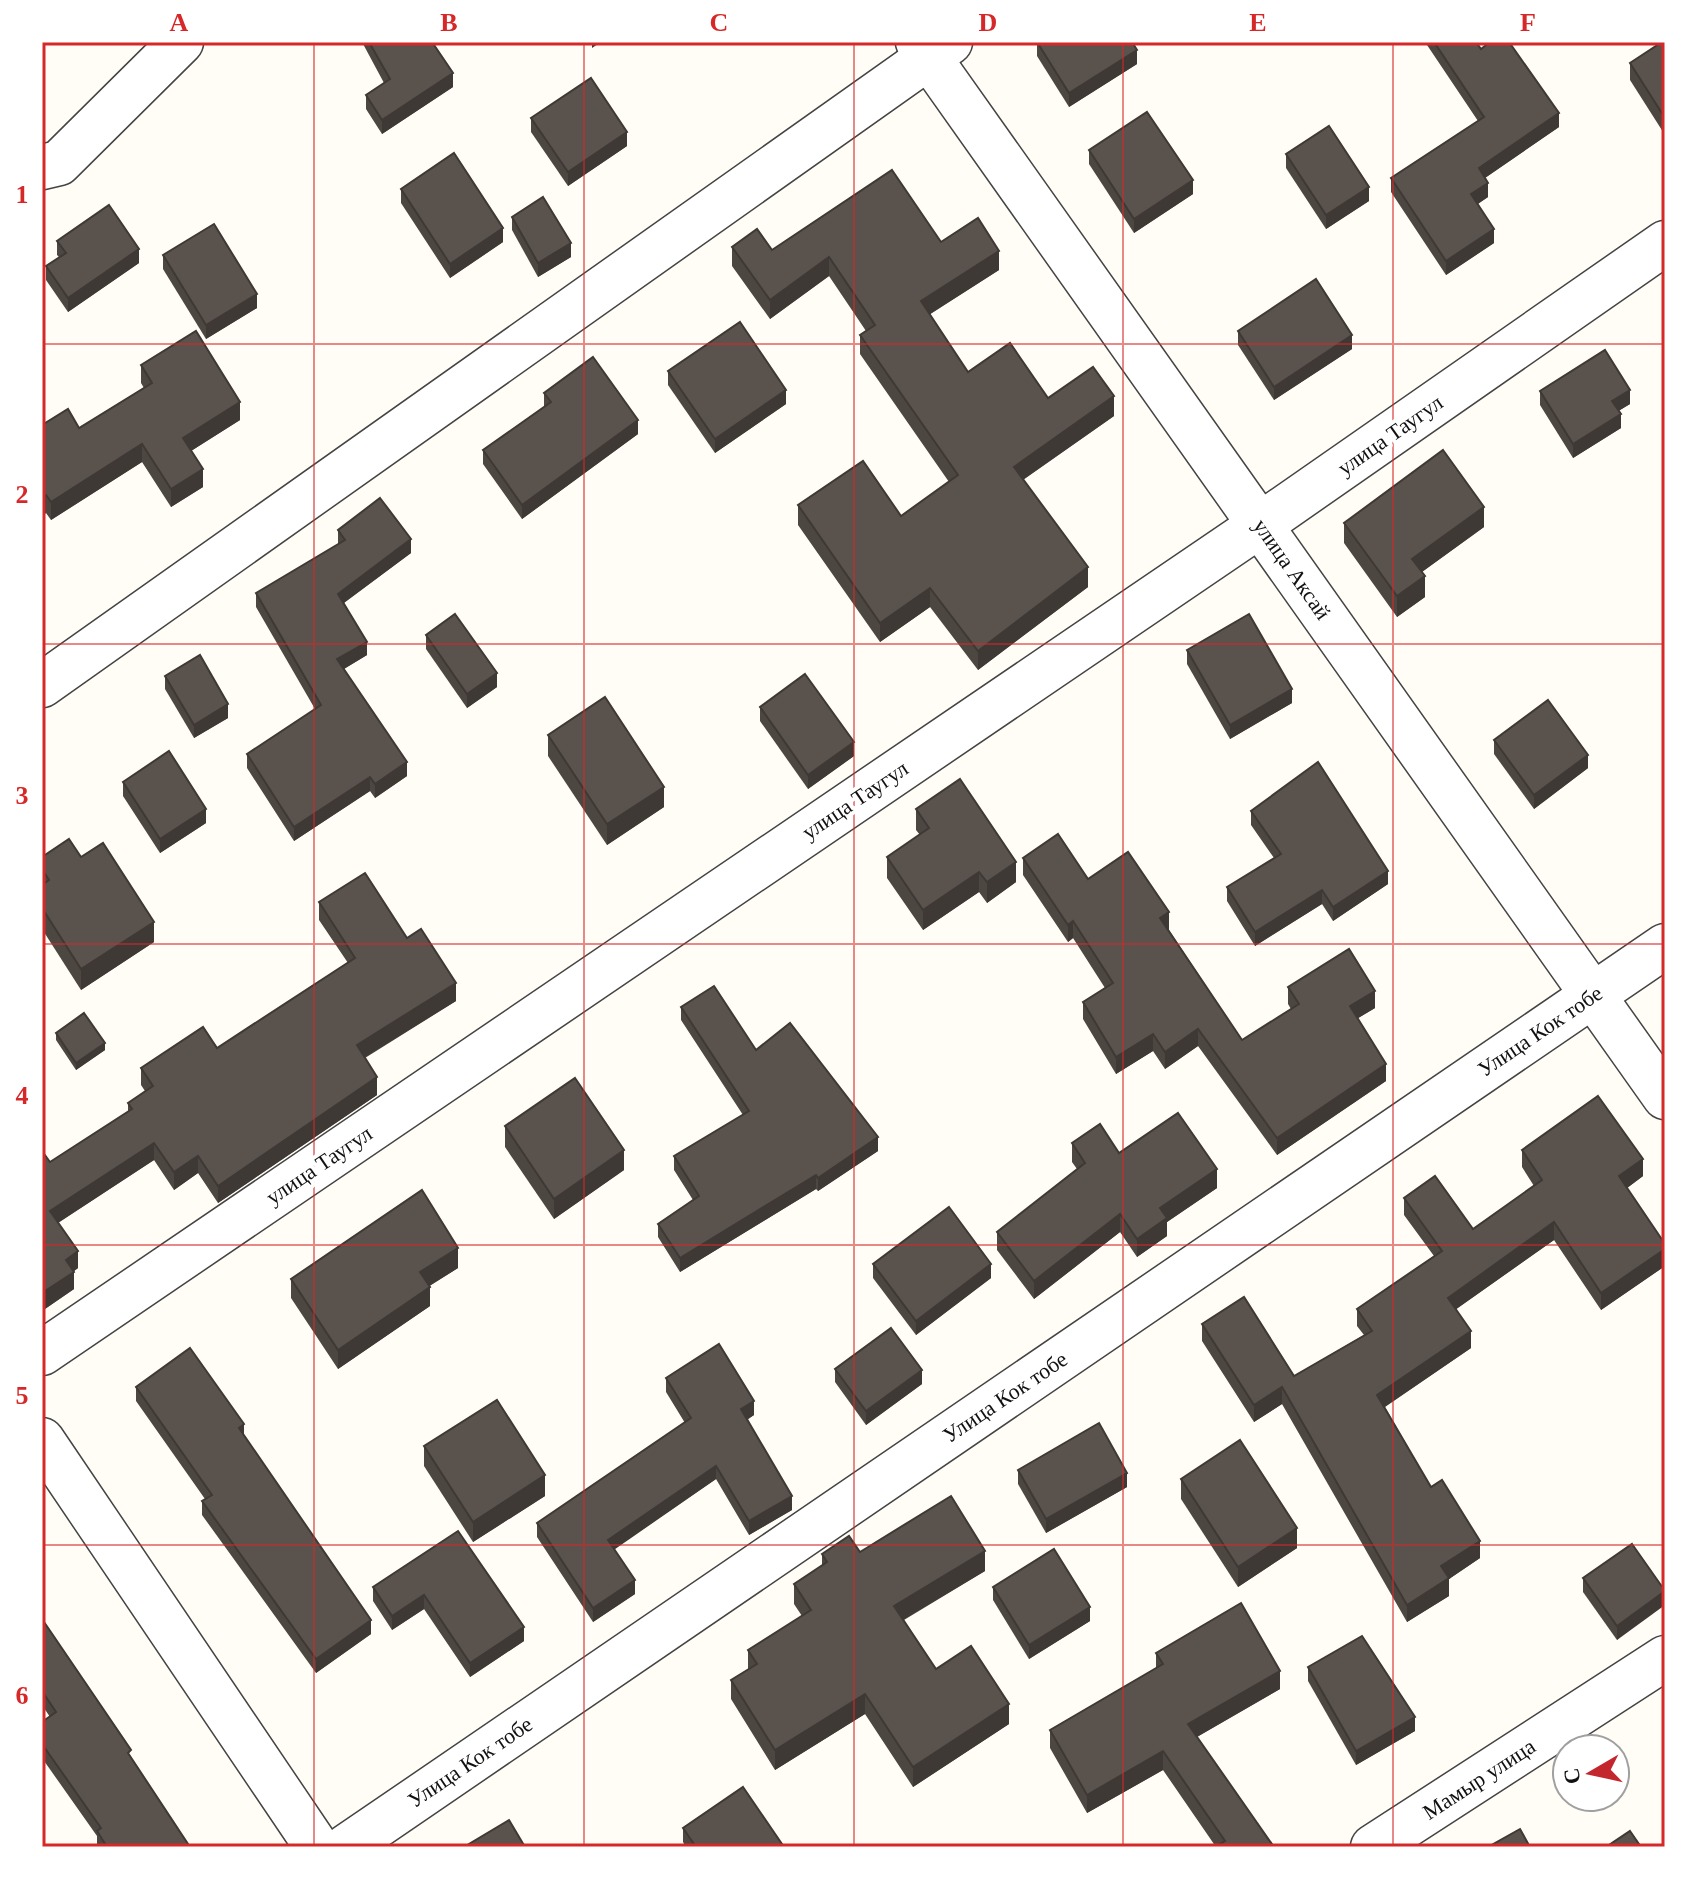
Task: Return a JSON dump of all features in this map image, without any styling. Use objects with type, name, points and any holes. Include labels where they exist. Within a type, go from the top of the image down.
[{"type":"street","points":[[42,167],[59,163],[181,42]]},
{"type":"street","points":[[42,685],[933,47]]},
{"type":"street","name":"улица Аксай","points":[[933,47],[1260,525],[1665,1097]]},
{"type":"street","name":"улица Таугул","points":[[42,1353],[1260,525],[1665,243]]},
{"type":"street","name":"Улица Кок тобе","points":[[346,1847],[1665,946]]},
{"type":"street","points":[[42,1440],[317,1847]]},
{"type":"street","name":"Мамыр улица","points":[[1373,1847],[1665,1658]]},
{"type":"building","points":[[369,42],[432,42],[453,73],[382,120],[366,95],[390,79]]},
{"type":"building","points":[[1037,42],[1132,42],[1137,50],[1069,93]]},
{"type":"building","points":[[1434,42],[1476,42],[1481,49],[1490,42],[1509,42],[1559,113],[1479,168],[1488,183],[1471,194],[1494,229],[1446,261],[1391,178],[1484,117]]},
{"type":"building","points":[[1665,42],[1665,118],[1630,63]]},
{"type":"building","points":[[591,78],[627,132],[568,172],[531,118]]},
{"type":"building","points":[[1147,112],[1193,180],[1134,219],[1089,150]]},
{"type":"building","points":[[1329,126],[1369,187],[1326,215],[1286,154]]},
{"type":"building","points":[[454,153],[503,228],[450,264],[401,189]]},
{"type":"building","points":[[892,170],[941,242],[978,218],[999,251],[921,301],[968,372],[1010,343],[1048,398],[1093,367],[1114,396],[1014,467],[1088,567],[978,651],[930,588],[880,623],[798,505],[863,461],[901,516],[958,475],[860,335],[875,325],[829,257],[770,300],[732,247],[757,229],[772,250]]},
{"type":"building","points":[[543,197],[571,243],[538,263],[512,217]]},
{"type":"building","points":[[109,205],[139,249],[68,298],[46,266],[66,253],[57,241]]},
{"type":"building","points":[[214,224],[257,294],[206,325],[163,255]]},
{"type":"building","points":[[1316,279],[1352,335],[1274,387],[1238,331]]},
{"type":"building","points":[[740,322],[786,390],[715,439],[668,371]]},
{"type":"building","points":[[196,331],[240,402],[183,438],[203,469],[171,489],[142,444],[51,502],[46,495],[42,497],[42,425],[68,409],[79,428],[152,383],[141,365]]},
{"type":"building","points":[[1605,350],[1630,390],[1612,401],[1621,414],[1573,444],[1540,391]]},
{"type":"building","points":[[593,357],[638,420],[522,505],[483,450],[551,402],[544,393]]},
{"type":"building","points":[[1443,450],[1484,507],[1412,559],[1425,576],[1397,596],[1344,523]]},
{"type":"building","points":[[380,498],[411,539],[338,594],[367,642],[337,659],[407,762],[375,784],[370,777],[294,827],[247,754],[321,705],[256,593],[345,540],[338,530]]},
{"type":"building","points":[[455,614],[497,673],[467,694],[426,635]]},
{"type":"building","points":[[1249,614],[1292,689],[1230,725],[1187,650]]},
{"type":"building","points":[[200,655],[228,704],[194,725],[165,676]]},
{"type":"building","points":[[805,674],[854,742],[808,775],[760,707]]},
{"type":"building","points":[[605,697],[664,787],[607,824],[548,735]]},
{"type":"building","points":[[1548,700],[1588,755],[1534,795],[1494,740]]},
{"type":"building","points":[[169,751],[206,809],[160,839],[123,782]]},
{"type":"building","points":[[1318,762],[1388,871],[1333,907],[1322,890],[1255,932],[1227,887],[1281,854],[1251,811]]},
{"type":"building","points":[[960,779],[1016,862],[987,882],[979,872],[923,910],[887,857],[929,828],[916,809]]},
{"type":"building","points":[[1058,834],[1088,879],[1128,852],[1169,912],[1160,918],[1242,1040],[1299,1004],[1288,987],[1349,949],[1375,991],[1350,1006],[1386,1064],[1277,1138],[1198,1029],[1165,1052],[1153,1034],[1116,1057],[1083,1002],[1113,983],[1073,921],[1068,925],[1023,858]]},
{"type":"building","points":[[69,839],[81,857],[103,843],[154,922],[81,969],[42,908],[42,885],[49,880],[42,869],[42,857]]},
{"type":"building","points":[[365,873],[407,938],[421,929],[456,983],[357,1045],[377,1077],[218,1186],[198,1156],[174,1172],[154,1143],[50,1211],[78,1251],[66,1260],[74,1272],[42,1293],[42,1151],[50,1162],[132,1109],[128,1103],[153,1086],[141,1068],[203,1027],[217,1048],[355,958],[319,902]]},
{"type":"building","points":[[714,986],[756,1050],[790,1023],[878,1137],[818,1178],[816,1175],[680,1258],[658,1224],[699,1196],[674,1156],[749,1111],[681,1007]]},
{"type":"building","points":[[84,1013],[105,1043],[76,1063],[56,1033]]},
{"type":"building","points":[[575,1078],[624,1150],[554,1199],[505,1126]]},
{"type":"building","points":[[1598,1096],[1643,1159],[1619,1176],[1665,1244],[1665,1249],[1601,1293],[1554,1222],[1448,1298],[1471,1331],[1377,1395],[1431,1487],[1442,1480],[1480,1541],[1441,1566],[1449,1578],[1407,1605],[1282,1387],[1254,1405],[1202,1324],[1244,1297],[1294,1376],[1372,1331],[1357,1309],[1442,1251],[1404,1198],[1435,1176],[1473,1229],[1542,1180],[1522,1150]]},
{"type":"building","points":[[1178,1113],[1217,1169],[1160,1208],[1167,1218],[1137,1239],[1120,1214],[1034,1281],[997,1232],[1085,1163],[1072,1143],[1100,1124],[1119,1153]]},
{"type":"building","points":[[422,1190],[458,1248],[420,1272],[430,1287],[338,1350],[291,1279]]},
{"type":"building","points":[[949,1207],[991,1264],[916,1321],[873,1264]]},
{"type":"building","points":[[891,1328],[922,1370],[866,1411],[835,1369]]},
{"type":"building","points":[[719,1344],[754,1401],[741,1409],[792,1496],[749,1521],[716,1466],[608,1540],[635,1580],[593,1608],[537,1523],[691,1418],[666,1378]]},
{"type":"building","points":[[190,1348],[244,1424],[239,1428],[371,1620],[316,1659],[202,1501],[212,1495],[136,1387]]},
{"type":"building","points":[[497,1400],[545,1475],[473,1522],[424,1446]]},
{"type":"building","points":[[1099,1423],[1127,1473],[1046,1519],[1018,1470]]},
{"type":"building","points":[[1240,1440],[1297,1528],[1238,1567],[1181,1479]]},
{"type":"building","points":[[951,1496],[985,1551],[894,1606],[936,1669],[971,1646],[1009,1704],[913,1767],[865,1694],[775,1750],[731,1680],[757,1664],[748,1650],[811,1610],[794,1584],[827,1562],[822,1554],[849,1536],[860,1552]]},
{"type":"building","points":[[458,1531],[524,1627],[470,1663],[424,1595],[392,1616],[373,1587]]},
{"type":"building","points":[[1632,1544],[1665,1591],[1617,1626],[1583,1578]]},
{"type":"building","points":[[1054,1549],[1090,1607],[1029,1645],[993,1587]]},
{"type":"building","points":[[1241,1603],[1280,1671],[1188,1724],[1274,1847],[1215,1847],[1225,1841],[1163,1751],[1087,1795],[1050,1730],[1163,1664],[1156,1653]]},
{"type":"building","points":[[42,1619],[131,1750],[128,1753],[190,1847],[107,1847],[97,1831],[101,1828],[42,1744],[42,1722],[56,1712],[42,1691]]},
{"type":"building","points":[[1362,1636],[1415,1717],[1356,1751],[1308,1667]]},
{"type":"building","points":[[743,1787],[784,1847],[696,1847],[683,1828]]},
{"type":"building","points":[[509,1820],[525,1847],[464,1847]]},
{"type":"building","points":[[1520,1829],[1530,1847],[1488,1847]]},
{"type":"building","points":[[1630,1831],[1641,1847],[1606,1847]]}]
